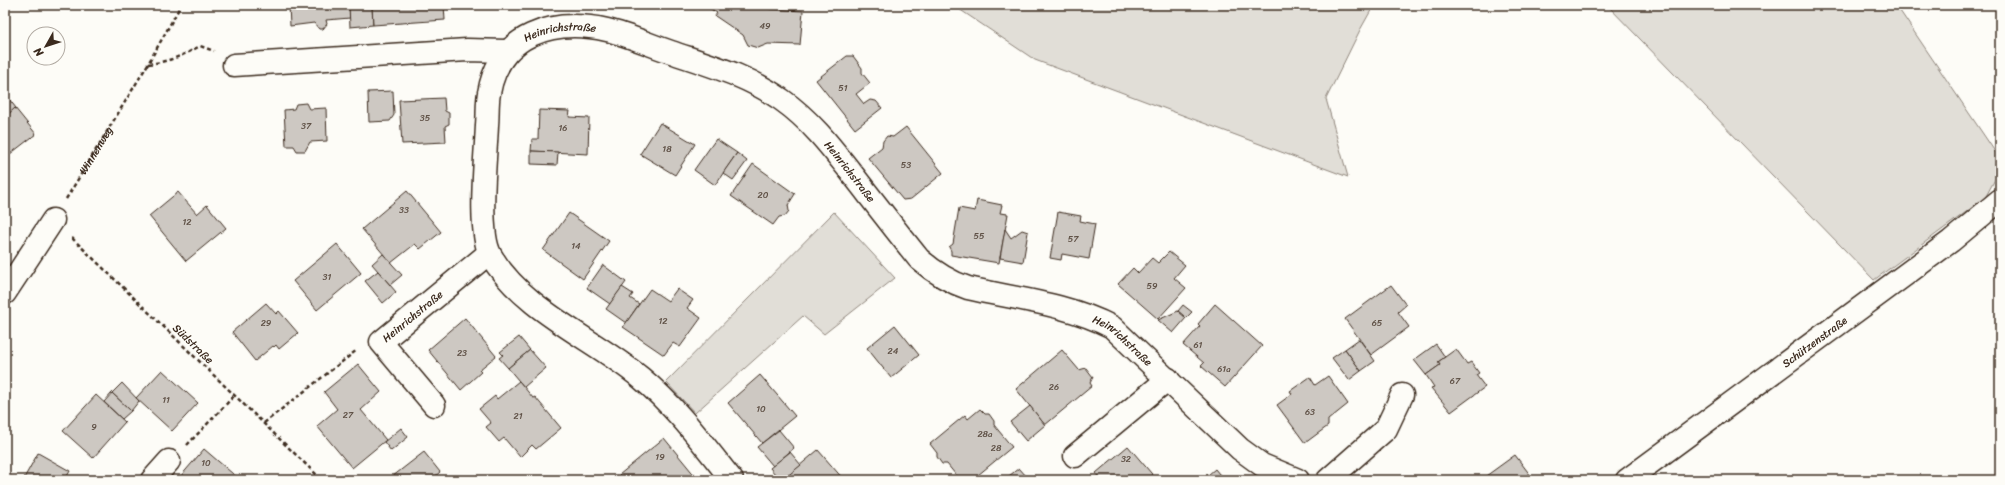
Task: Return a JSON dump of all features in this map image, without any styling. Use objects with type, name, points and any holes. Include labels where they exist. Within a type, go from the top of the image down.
[{"type":"street","name":"Heinrichstraße","points":[[732,480],[686,423],[641,378],[528,299],[507,278],[489,253],[485,235],[484,212],[489,94],[495,72],[506,51],[522,39],[542,30],[567,26],[606,30],[739,75],[781,99],[817,129],[919,259],[932,270],[952,283],[1093,317],[1112,327],[1240,449],[1262,465],[1298,480]]},
{"type":"street","points":[[234,65],[466,50],[506,51]]},
{"type":"street","name":"Schützenstraße","points":[[1627,480],[1951,241],[2000,200]]},
{"type":"street","points":[[5,293],[53,220]]},
{"type":"street","name":"Heinrichstraße","points":[[434,405],[381,342],[489,253]]},
{"type":"street","points":[[1075,456],[1168,379]]},
{"type":"street","points":[[1328,480],[1386,429],[1402,395]]},
{"type":"street","points":[[152,480],[169,461]]},
{"type":"path","name":"Winnenweg","points":[[53,220],[148,64],[181,5]]},
{"type":"path","points":[[148,64],[165,62],[200,46],[218,53],[234,65]]},
{"type":"path","name":"Südstraße","points":[[53,220],[322,480]]},
{"type":"path","points":[[264,423],[362,345],[381,342]]},
{"type":"path","points":[[169,461],[189,444],[235,395]]},
{"type":"shaded area","points":[[953,5],[1374,5],[1326,99],[1348,177],[1035,60]]},
{"type":"shaded area","points":[[1607,5],[1896,5],[2000,159],[2000,170],[1985,198],[1874,280]]},
{"type":"shaded area","points":[[834,212],[895,278],[824,334],[803,316],[695,413],[666,382]]},
{"type":"building","points":[[289,5],[349,5],[350,18],[326,20],[327,24],[323,29],[319,29],[314,23],[290,26]]},
{"type":"building","points":[[349,5],[372,5],[373,25],[350,27]]},
{"type":"building","points":[[372,5],[444,5],[445,20],[373,25]]},
{"type":"building","points":[[705,5],[760,5],[770,9],[803,11],[800,45],[768,44],[758,48],[748,45],[743,35],[715,16],[717,13]]},
{"type":"building","points":[[847,56],[853,56],[862,68],[862,73],[870,83],[856,94],[864,104],[870,100],[876,101],[882,108],[855,129],[816,80]]},
{"type":"building","points":[[393,91],[394,115],[390,121],[369,122],[368,92]]},
{"type":"building","points":[[5,94],[16,108],[5,117]]},
{"type":"building","points":[[444,98],[445,111],[449,113],[449,124],[445,126],[446,142],[402,144],[399,100]]},
{"type":"building","points":[[306,103],[309,109],[326,108],[327,141],[310,142],[305,151],[297,151],[294,146],[286,146],[284,110],[294,109],[296,104]]},
{"type":"building","points":[[15,108],[36,134],[5,158],[5,117]]},
{"type":"building","points":[[539,110],[570,111],[569,117],[589,118],[588,154],[531,151],[532,139],[538,139]]},
{"type":"building","points":[[660,123],[695,144],[675,175],[640,154]]},
{"type":"building","points":[[906,127],[943,173],[911,199],[903,200],[868,158],[882,147],[883,141],[887,136],[893,137]]},
{"type":"building","points":[[716,139],[737,153],[715,185],[694,170]]},
{"type":"building","points":[[531,151],[558,152],[557,165],[531,164]]},
{"type":"building","points":[[737,153],[747,161],[733,180],[723,173]]},
{"type":"building","points":[[753,164],[795,194],[788,205],[789,211],[785,216],[779,217],[773,225],[731,196]]},
{"type":"building","points":[[407,191],[441,232],[420,249],[415,244],[391,263],[362,229]]},
{"type":"building","points":[[178,192],[197,214],[207,205],[226,228],[186,261],[149,216]]},
{"type":"building","points":[[977,200],[1002,205],[1000,213],[1008,214],[999,263],[951,255],[949,247],[953,244],[959,208],[975,211]]},
{"type":"building","points":[[1058,212],[1081,216],[1080,221],[1095,224],[1089,259],[1062,254],[1061,260],[1050,258]]},
{"type":"building","points":[[569,213],[609,241],[583,279],[543,250]]},
{"type":"building","points":[[1005,229],[1011,238],[1022,230],[1028,232],[1023,262],[1000,258]]},
{"type":"building","points":[[337,244],[361,273],[317,310],[293,281]]},
{"type":"building","points":[[1169,252],[1185,265],[1174,278],[1186,288],[1158,319],[1118,284],[1133,268],[1138,273],[1152,258],[1158,263]]},
{"type":"building","points":[[383,254],[402,275],[390,285],[372,264]]},
{"type":"building","points":[[603,265],[626,282],[610,304],[587,288]]},
{"type":"building","points":[[378,271],[396,292],[383,303],[365,281]]},
{"type":"building","points":[[1391,285],[1406,305],[1398,312],[1409,327],[1371,355],[1345,319]]},
{"type":"building","points":[[622,287],[633,294],[630,298],[639,304],[626,323],[606,309]]},
{"type":"building","points":[[650,289],[668,301],[677,289],[693,300],[687,308],[701,318],[680,347],[673,343],[664,355],[623,327]]},
{"type":"building","points":[[266,303],[276,314],[279,311],[298,333],[279,349],[276,345],[274,347],[273,346],[255,361],[232,332]]},
{"type":"building","points":[[1215,304],[1262,346],[1225,387],[1201,366],[1204,363],[1183,345],[1200,326],[1198,324]]},
{"type":"building","points":[[1183,305],[1192,312],[1186,318],[1178,311]]},
{"type":"building","points":[[1178,311],[1186,318],[1173,333],[1158,320]]},
{"type":"building","points":[[465,318],[496,356],[479,370],[481,372],[461,390],[428,350]]},
{"type":"building","points":[[895,325],[919,355],[891,378],[867,348]]},
{"type":"building","points":[[519,337],[530,350],[508,368],[499,358],[503,355],[500,352]]},
{"type":"building","points":[[1359,339],[1375,361],[1361,371],[1345,349]]},
{"type":"building","points":[[1436,344],[1445,357],[1438,362],[1440,365],[1426,375],[1414,360]]},
{"type":"building","points":[[1345,349],[1361,371],[1349,380],[1332,358]]},
{"type":"building","points":[[1456,349],[1467,364],[1471,362],[1479,373],[1476,375],[1485,387],[1451,412],[1431,388],[1434,387],[1426,375],[1440,365],[1438,362]]},
{"type":"building","points":[[530,350],[546,368],[524,387],[508,368]]},
{"type":"building","points":[[1062,350],[1079,370],[1086,368],[1093,377],[1090,383],[1092,386],[1045,425],[1016,389]]},
{"type":"building","points":[[358,364],[381,392],[361,410],[386,440],[352,468],[317,426],[337,409],[324,392]]},
{"type":"building","points":[[162,370],[198,403],[172,431],[136,398]]},
{"type":"building","points":[[760,375],[795,416],[762,443],[728,403]]},
{"type":"building","points":[[1328,376],[1348,404],[1328,420],[1328,426],[1305,443],[1277,405],[1292,394],[1290,391],[1310,377],[1315,385]]},
{"type":"building","points":[[519,381],[533,398],[535,397],[561,428],[536,449],[532,445],[520,457],[504,438],[499,442],[486,427],[491,423],[479,409],[495,396],[497,399]]},
{"type":"building","points":[[122,383],[139,401],[131,411],[112,393]]},
{"type":"building","points":[[112,393],[131,411],[122,419],[104,402]]},
{"type":"building","points":[[96,395],[125,422],[93,458],[63,431]]},
{"type":"building","points":[[1030,406],[1045,425],[1026,441],[1010,422]]},
{"type":"building","points":[[980,409],[985,414],[989,414],[994,421],[994,425],[1012,447],[972,480],[960,480],[947,464],[942,464],[937,457],[937,453],[930,444],[965,415],[968,419]]},
{"type":"building","points":[[401,428],[408,437],[391,451],[384,442]]},
{"type":"building","points":[[779,430],[794,448],[773,466],[757,447]]},
{"type":"building","points":[[664,438],[696,477],[693,480],[623,480],[619,475]]},
{"type":"building","points":[[1128,446],[1157,480],[1102,480],[1096,473]]},
{"type":"building","points":[[204,449],[240,480],[184,480],[180,477]]},
{"type":"building","points":[[818,450],[844,480],[787,480],[785,478]]},
{"type":"building","points":[[424,452],[440,472],[431,480],[428,478],[426,480],[388,480]]},
{"type":"building","points":[[790,452],[801,465],[785,478],[785,480],[780,480],[770,468]]},
{"type":"building","points":[[38,453],[70,471],[65,480],[23,480]]},
{"type":"building","points":[[1515,455],[1534,480],[1488,480],[1486,476]]},
{"type":"building","points":[[1019,468],[1027,477],[1023,480],[1004,480]]},
{"type":"building","points":[[1215,469],[1224,480],[1202,480]]}]
